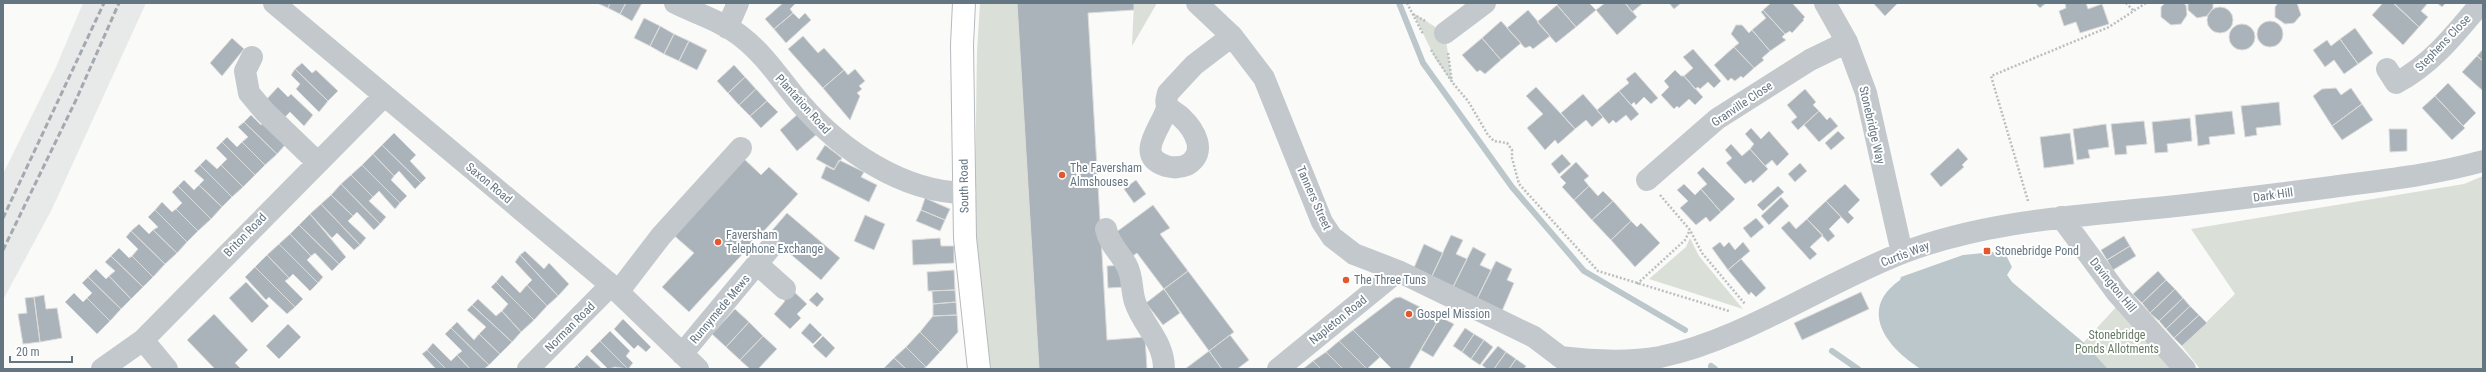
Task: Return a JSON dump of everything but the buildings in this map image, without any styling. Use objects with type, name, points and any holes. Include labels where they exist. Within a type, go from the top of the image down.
[{"type":"main road","name":"South Road","points":[[964,3],[962,45],[965,193],[967,262],[974,365]]},
{"type":"street","name":"Saxon Road","points":[[274,3],[615,289],[698,369]]},
{"type":"street","name":"Plantation Road","points":[[675,3],[727,28],[754,48],[815,120],[852,152],[915,183],[941,192],[965,193]]},
{"type":"street","points":[[727,28],[738,3]]},
{"type":"street","name":"Tanners Street","points":[[1197,3],[1232,36],[1264,78],[1322,222],[1332,237],[1354,254],[1398,271],[1534,337],[1568,363]]},
{"type":"street","points":[[1433,39],[1485,3]]},
{"type":"street","name":"Stonebridge Way","points":[[1825,3],[1847,42],[1866,93],[1902,253]]},
{"type":"street","name":"Stephens Close","points":[[2387,69],[2396,83],[2414,74],[2452,38],[2481,3]]},
{"type":"street","points":[[1167,107],[1166,99],[1168,93],[1179,80],[1194,65],[1232,36]]},
{"type":"street","name":"Granville Close","points":[[1646,180],[1717,119],[1810,60],[1847,42]]},
{"type":"street","points":[[252,57],[245,71],[248,92],[265,112],[317,162]]},
{"type":"street","name":"Briton Road","points":[[102,369],[143,340],[317,162],[384,96]]},
{"type":"street","name":"Norman Road","points":[[528,369],[615,289],[741,148]]},
{"type":"street","name":"Dark Hill","points":[[2061,217],[2223,202],[2409,177],[2483,161]]},
{"type":"street","name":"Curtis Way","points":[[1696,347],[1902,253],[1968,232],[2061,217]]},
{"type":"street","name":"Davington Hill","points":[[2061,217],[2117,293],[2185,369]]},
{"type":"street","points":[[1106,229],[1112,246],[1127,266],[1135,302],[1162,351],[1164,369]]},
{"type":"street","name":"Runnymede Mews","points":[[682,354],[771,247]]},
{"type":"street","name":"Runnymede Mews","points":[[757,264],[785,289]]},
{"type":"street","name":"Napleton Road","points":[[1278,369],[1398,271]]},
{"type":"street","points":[[143,340],[167,369]]},
{"type":"street","points":[[1568,363],[1659,357],[1696,347]]},
{"type":"street","points":[[1675,369],[1696,347]]},
{"type":"path","points":[[1407,3],[1433,39],[1440,65],[1468,101],[1488,135],[1494,141],[1507,143],[1512,150],[1512,158],[1519,184],[1598,271],[1636,284],[1758,320]]},
{"type":"path","points":[[2126,3],[2134,11]]},
{"type":"path","points":[[2034,222],[1991,76],[2109,27],[2146,3]]},
{"type":"path","points":[[1646,180],[1690,230],[1702,253],[1758,320]]},
{"type":"path","points":[[1636,284],[1685,240],[1690,230]]},
{"type":"shaded area","points":[[83,3],[146,3],[52,209],[3,300],[3,174],[56,67]]},
{"type":"shaded area","name":"Stonebridge Pond","points":[[2004,251],[2012,267],[2007,275],[2012,282],[2083,342],[2108,369],[1921,369],[1897,350],[1888,340],[1882,328],[1879,316],[1880,304],[1887,292],[1900,280],[1901,277],[1963,255]]},
{"type":"green space","points":[[980,3],[1017,3],[1039,369],[991,369],[974,259],[977,51]]},
{"type":"green space","points":[[1134,3],[1157,3],[1132,46]]},
{"type":"green space","points":[[1413,13],[1445,33],[1452,82],[1436,60]]},
{"type":"green space","points":[[2483,176],[2483,369],[2200,369],[2182,346],[2235,294],[2191,229],[2464,184]]},
{"type":"green space","points":[[1690,238],[1699,256],[1743,309],[1649,279],[1686,247]]},
{"type":"green space","name":"Stonebridge Ponds Allotments","points":[[2118,305],[2173,369],[2108,369],[2083,343]]},
{"type":"waterway","points":[[1399,3],[1423,63],[1512,187],[1584,271],[1685,330]]},
{"type":"waterway","points":[[1832,351],[1858,369]]},
{"type":"waterway","points":[[1711,366],[1715,369]]},
{"type":"railway","points":[[3,218],[104,3]]},
{"type":"railway","points":[[3,250],[76,100],[119,3]]},
{"type":"place","name":"The Faversham Almshouses","points":[[1062,175]]},
{"type":"place","name":"Faversham Telephone Exchange","points":[[718,242]]},
{"type":"place","name":"Stonebridge Pond","points":[[1987,251]]},
{"type":"place","name":"The Three Tuns","points":[[1346,280]]},
{"type":"place","name":"Gospel Mission","points":[[1409,314]]}]
